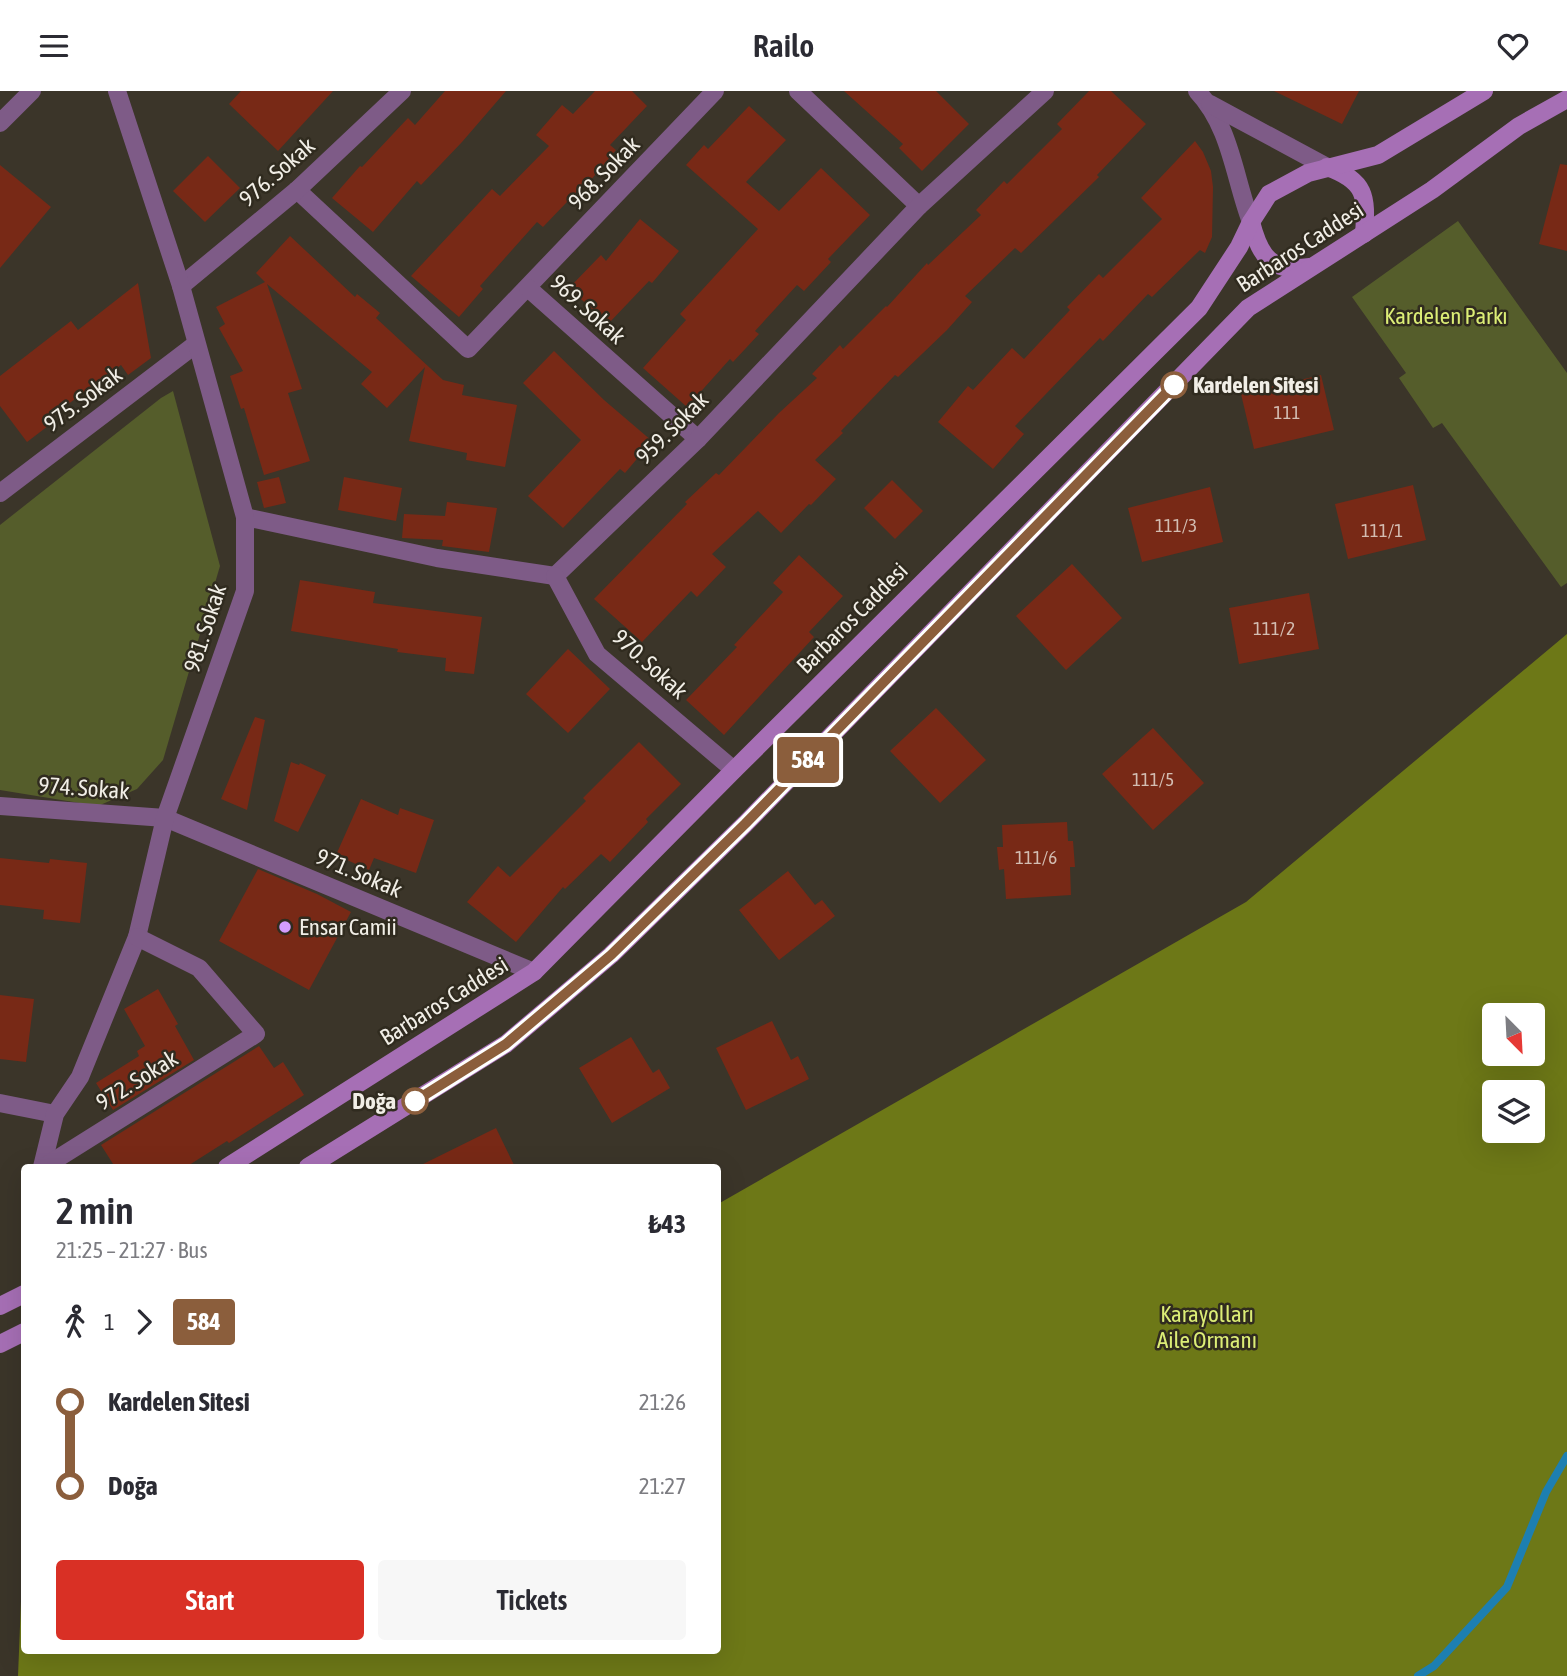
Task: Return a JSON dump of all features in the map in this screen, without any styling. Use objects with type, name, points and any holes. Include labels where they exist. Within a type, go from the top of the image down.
[{"type":"main road","name":"Barbaros Caddesi","points":[[232,1164],[534,972],[1199,308],[1239,247],[1269,194],[1308,173],[1378,155],[1484,91]]},
{"type":"main road","name":"Barbaros Caddesi","points":[[313,1164],[506,1044],[611,955],[770,799],[1248,308],[1433,190],[1519,126],[1567,99]]},
{"type":"main road","points":[[1327,167],[1341,172],[1361,188],[1366,201],[1364,234]]},
{"type":"main road","points":[[1251,222],[1261,253],[1270,262],[1293,270],[1312,267]]},
{"type":"main road","points":[[0,1306],[21,1296]]},
{"type":"main road","points":[[0,1343],[21,1333]]},
{"type":"street","points":[[0,123],[32,91]]},
{"type":"street","name":"981. Sokak","points":[[44,1164],[55,1114],[80,1077],[137,937],[165,818],[245,591],[245,517],[181,286],[117,91]]},
{"type":"street","name":"976. Sokak","points":[[181,286],[297,190],[402,91]]},
{"type":"street","name":"968. Sokak","points":[[528,288],[716,91]]},
{"type":"street","points":[[798,91],[919,206]]},
{"type":"street","name":"959. Sokak","points":[[555,576],[698,439],[919,206],[1045,91]]},
{"type":"street","points":[[1197,91],[1210,104],[1327,167]]},
{"type":"street","points":[[1210,104],[1229,145],[1251,222]]},
{"type":"street","name":"969. Sokak","points":[[297,190],[468,349],[528,288],[698,439]]},
{"type":"street","name":"975. Sokak","points":[[0,493],[196,345]]},
{"type":"street","points":[[245,517],[437,558],[555,576]]},
{"type":"street","name":"970. Sokak","points":[[555,576],[597,655],[734,770]]},
{"type":"street","name":"974. Sokak","points":[[0,806],[165,818]]},
{"type":"street","name":"971. Sokak","points":[[165,818],[534,972]]},
{"type":"street","name":"972. Sokak","points":[[48,1164],[256,1034],[199,968],[137,937]]},
{"type":"street","points":[[0,1103],[55,1114]]},
{"type":"green space","name":"Kardelen Parkı","points":[[1458,221],[1567,373],[1567,583],[1561,587],[1442,423],[1433,428],[1399,378],[1406,373],[1352,297]]},
{"type":"green space","points":[[173,391],[220,566],[163,760],[137,789],[98,806],[0,790],[0,525]]},
{"type":"green space","name":"Karayolları Aile Ormanı","points":[[1567,634],[1567,1676],[18,1676],[21,1601],[21,1654],[721,1654],[721,1202],[1246,902]]},
{"type":"building","points":[[241,91],[333,91],[278,151],[229,104]]},
{"type":"building","points":[[445,91],[506,91],[421,185],[417,181],[373,232],[332,198],[408,118],[415,125]]},
{"type":"building","points":[[595,91],[632,91],[647,106],[610,145],[616,150],[590,181],[589,179],[543,227],[537,222],[480,286],[483,289],[459,317],[411,276],[492,189],[500,196],[549,146],[536,135],[562,105],[573,114]]},
{"type":"building","points":[[844,91],[936,91],[969,124],[922,171],[899,148],[903,144]]},
{"type":"building","points":[[1089,91],[1111,91],[1146,124],[1097,175],[1099,177],[1021,253],[1015,248],[965,296],[972,302],[947,330],[898,377],[895,375],[815,460],[836,479],[811,505],[781,533],[758,511],[712,554],[726,567],[697,597],[691,591],[642,642],[594,599],[687,504],[685,502],[716,473],[719,475],[817,378],[812,374],[840,345],[843,349],[887,307],[927,263],[928,265],[981,215],[976,210],[1004,181],[1007,184],[1062,129],[1057,124]]},
{"type":"building","points":[[1274,91],[1359,91],[1342,124]]},
{"type":"building","points":[[749,106],[786,140],[746,182],[779,211],[821,168],[870,215],[828,259],[831,262],[804,291],[797,285],[755,331],[759,334],[733,362],[730,359],[687,407],[643,368],[686,320],[680,314],[758,229],[686,165],[704,145],[708,149]]},
{"type":"building","points":[[1195,141],[1211,171],[1213,187],[1212,237],[1205,253],[1200,250],[1152,297],[1148,294],[1103,341],[1100,338],[1015,426],[1024,434],[993,469],[938,422],[968,386],[973,390],[1012,348],[1024,359],[1070,310],[1067,307],[1099,274],[1103,278],[1162,219],[1141,198]]},
{"type":"building","points":[[208,156],[240,188],[205,222],[173,191]]},
{"type":"building","points":[[1560,164],[1567,165],[1567,251],[1539,244]]},
{"type":"building","points":[[0,165],[51,207],[0,268]]},
{"type":"building","points":[[640,219],[679,251],[652,283],[649,281],[608,324],[569,288],[601,255],[606,261]]},
{"type":"building","points":[[290,236],[355,297],[357,294],[380,313],[376,318],[443,380],[464,385],[462,395],[517,405],[505,467],[466,460],[467,453],[409,441],[425,367],[387,408],[361,384],[372,372],[267,284],[302,389],[288,393],[310,461],[264,475],[244,408],[241,409],[230,376],[243,371],[219,328],[225,324],[216,307],[265,282],[256,273]]},
{"type":"building","points":[[138,283],[151,358],[128,375],[121,365],[44,422],[48,426],[27,442],[0,406],[0,376],[71,321],[78,330]]},
{"type":"building","points":[[554,351],[604,400],[652,441],[625,473],[620,469],[563,528],[528,496],[581,440],[523,383]]},
{"type":"building","points":[[1321,375],[1334,430],[1254,449],[1241,394]]},
{"type":"building","points":[[279,477],[286,503],[264,508],[257,482]]},
{"type":"building","points":[[344,477],[402,488],[396,521],[338,510]]},
{"type":"building","points":[[892,480],[923,511],[895,539],[864,508]]},
{"type":"building","points":[[1413,485],[1426,540],[1348,559],[1335,504]]},
{"type":"building","points":[[1210,487],[1223,542],[1142,562],[1128,508]]},
{"type":"building","points":[[447,502],[497,508],[489,552],[442,546],[443,540],[402,538],[404,514],[445,516]]},
{"type":"building","points":[[799,555],[843,596],[809,632],[814,637],[724,735],[686,700],[737,647],[734,645],[783,592],[773,583]]},
{"type":"building","points":[[1072,564],[1122,618],[1066,670],[1016,616]]},
{"type":"building","points":[[300,580],[375,592],[373,603],[482,617],[474,674],[445,671],[446,658],[397,652],[398,649],[291,631]]},
{"type":"building","points":[[1309,593],[1319,649],[1239,664],[1229,608]]},
{"type":"building","points":[[568,649],[610,689],[568,733],[526,694]]},
{"type":"building","points":[[936,708],[986,760],[940,803],[890,751]]},
{"type":"building","points":[[255,717],[265,720],[247,810],[221,799]]},
{"type":"building","points":[[1153,728],[1204,783],[1153,830],[1102,774]]},
{"type":"building","points":[[639,742],[681,784],[646,819],[648,822],[610,862],[601,854],[565,889],[563,887],[516,942],[467,902],[498,866],[510,877],[586,801],[583,798]]},
{"type":"building","points":[[291,762],[300,763],[326,775],[298,832],[274,821]]},
{"type":"building","points":[[361,799],[398,815],[400,808],[434,820],[416,873],[374,858],[369,870],[336,855]]},
{"type":"building","points":[[1067,822],[1068,841],[1073,841],[1075,867],[1070,867],[1071,895],[1006,899],[1004,869],[999,870],[997,847],[1003,847],[1002,825]]},
{"type":"building","points":[[0,858],[49,863],[50,859],[87,863],[80,923],[43,919],[44,910],[0,905]]},
{"type":"building","name":"Ensar Camii","points":[[258,869],[351,912],[309,990],[219,941]]},
{"type":"building","points":[[788,871],[815,905],[822,900],[835,916],[779,960],[739,910]]},
{"type":"building","points":[[158,989],[194,1060],[113,1110],[96,1083],[139,1056],[137,1051],[145,1046],[124,1009]]},
{"type":"building","points":[[0,995],[34,999],[26,1062],[0,1059]]},
{"type":"building","points":[[772,1021],[791,1060],[798,1056],[809,1079],[746,1110],[716,1048]]},
{"type":"building","points":[[631,1037],[653,1073],[659,1069],[670,1088],[612,1123],[579,1068]]},
{"type":"building","points":[[259,1046],[274,1068],[283,1062],[304,1095],[191,1164],[113,1164],[101,1145]]},
{"type":"building","points":[[496,1128],[514,1164],[423,1164]]},
{"type":"waterway","points":[[1418,1676],[1434,1666],[1507,1587],[1546,1492],[1567,1456]]},
{"type":"bus line","name":"584","points":[[415,1101],[506,1044],[611,955],[745,824],[1174,385]]},
{"type":"place","name":"Kardelen Sitesi","points":[[1174,385]]},
{"type":"place","name":"Ensar Camii","points":[[285,927]]},
{"type":"place","name":"Doğa","points":[[415,1101]]}]
